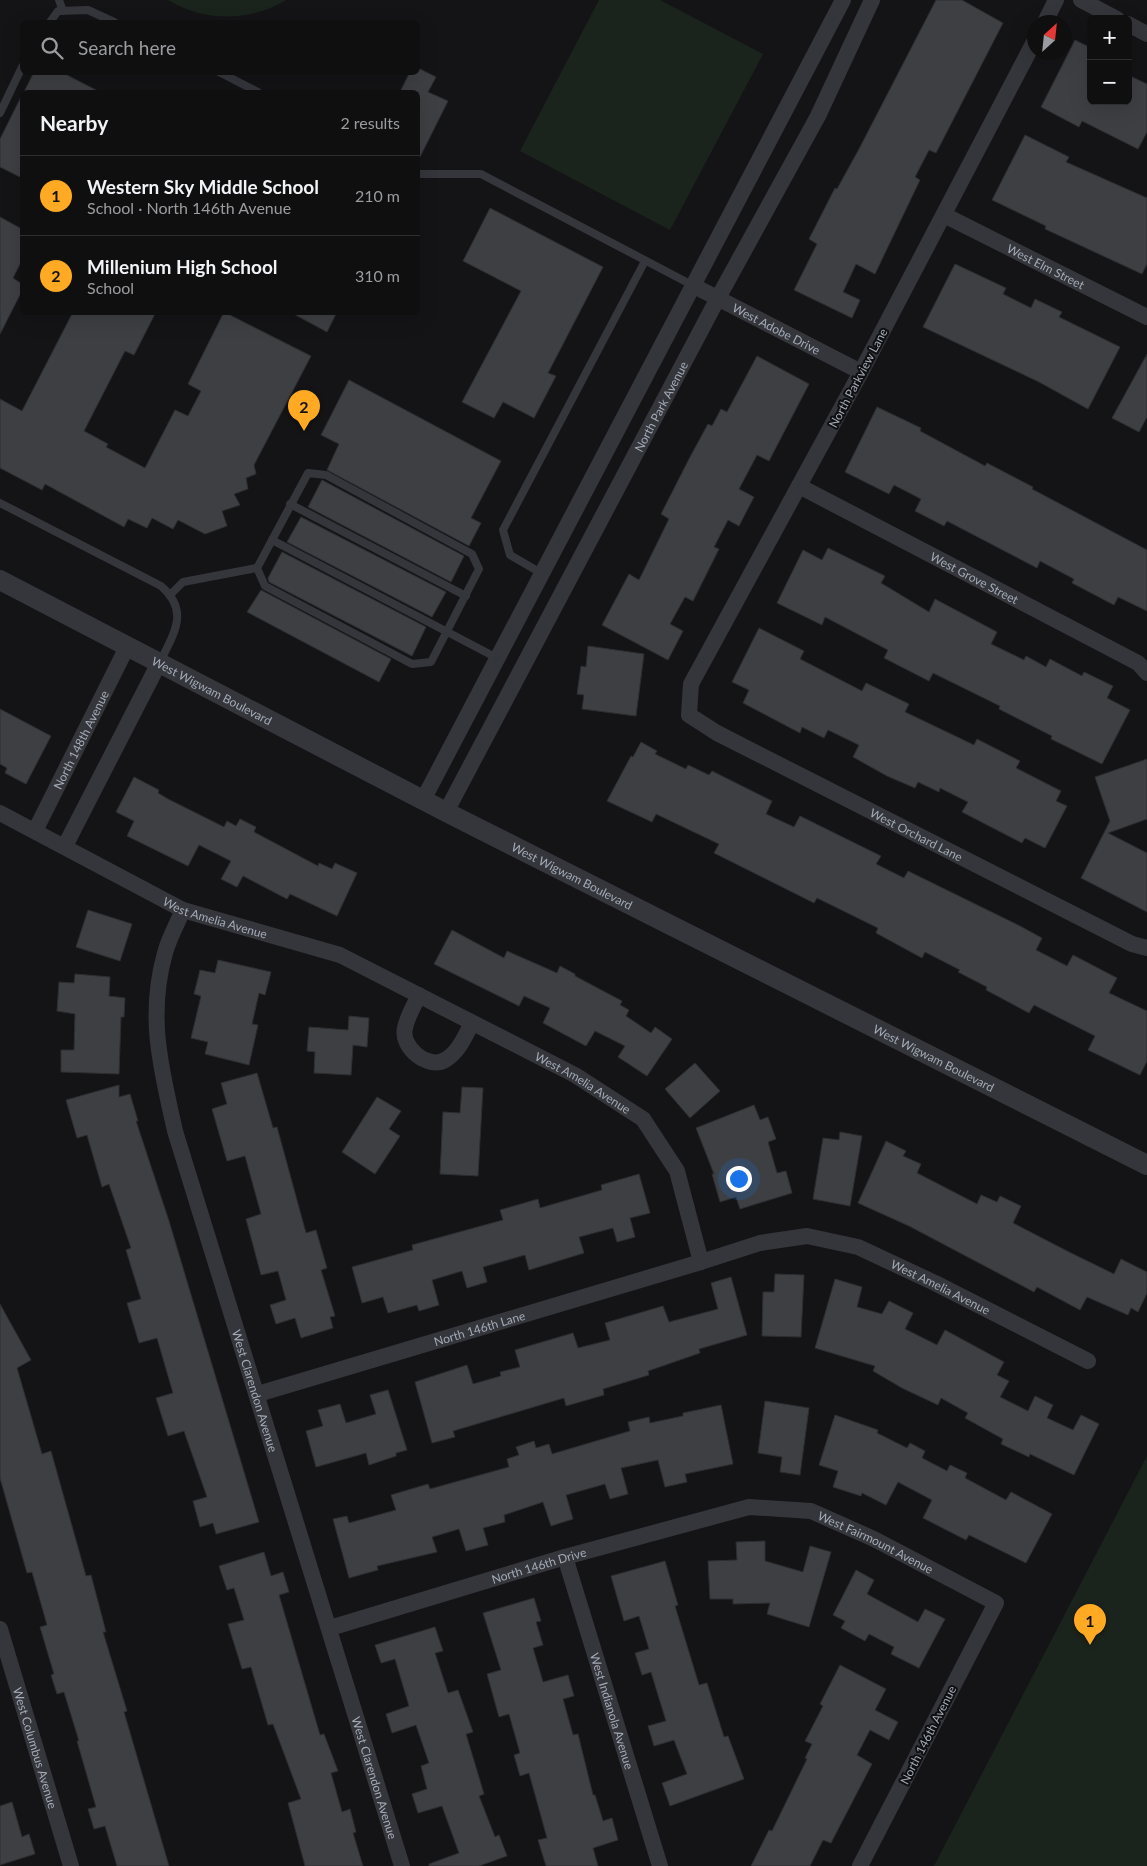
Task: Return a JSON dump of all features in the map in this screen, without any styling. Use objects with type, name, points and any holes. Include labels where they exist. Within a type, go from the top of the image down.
[{"type":"street","points":[[423,800],[692,284],[843,0]]},
{"type":"street","name":"North Park Avenue","points":[[446,812],[718,298],[818,116],[872,0]]},
{"type":"street","points":[[1048,15],[1056,0]]},
{"type":"street","points":[[1082,0],[1110,15]]},
{"type":"street","points":[[1132,26],[1147,34]]},
{"type":"street","name":"North Parkview Lane","points":[[689,714],[691,684],[861,372],[1027,56]]},
{"type":"street","name":"West Elm Street","points":[[944,216],[1147,317]]},
{"type":"street","name":"West Adobe Drive","points":[[692,284],[861,372]]},
{"type":"street","name":"West Grove Street","points":[[799,486],[1138,663],[1147,673]]},
{"type":"street","name":"West Wigwam Boulevard","points":[[0,580],[446,812],[1147,1165]]},
{"type":"street","name":"North 148th Avenue","points":[[35,831],[128,647]]},
{"type":"street","points":[[65,846],[159,663]]},
{"type":"street","name":"West Orchard Lane","points":[[689,714],[726,738],[1132,944],[1147,948]]},
{"type":"street","name":"West Amelia Avenue","points":[[0,813],[183,910],[340,955],[575,1075],[643,1119],[677,1171],[701,1262],[760,1242],[807,1236],[858,1247],[935,1282],[1088,1361]]},
{"type":"street","name":"West Clarendon Avenue","points":[[183,910],[165,952],[158,990],[157,1048],[175,1131],[258,1394],[402,1866]]},
{"type":"street","points":[[419,995],[404,1029],[406,1045],[419,1057],[439,1062],[444,1060],[455,1052],[472,1023]]},
{"type":"street","name":"North 146th Lane","points":[[258,1394],[701,1262]]},
{"type":"street","name":"North 146th Drive","points":[[330,1628],[565,1557],[749,1507]]},
{"type":"street","name":"West Fairmount Avenue","points":[[749,1507],[811,1511],[874,1540],[996,1603]]},
{"type":"street","name":"West Indianola Avenue","points":[[565,1557],[660,1866]]},
{"type":"street","name":"North 146th Avenue","points":[[860,1866],[996,1603]]},
{"type":"street","name":"West Columbus Avenue","points":[[0,1630],[71,1866]]},
{"type":"lane","points":[[59,0],[63,11]]},
{"type":"lane","points":[[51,20],[58,11],[88,10],[110,20]]},
{"type":"lane","points":[[0,113],[20,71]]},
{"type":"lane","points":[[225,75],[254,90]]},
{"type":"lane","points":[[420,174],[480,174],[692,284]]},
{"type":"lane","points":[[542,573],[510,555],[503,530],[646,261]]},
{"type":"lane","points":[[308,473],[326,475],[472,554],[479,570],[431,662],[412,664],[265,586],[257,568],[308,473]]},
{"type":"lane","points":[[0,503],[161,586],[171,594],[178,616],[177,627],[159,663]]},
{"type":"lane","points":[[290,504],[466,596]]},
{"type":"lane","points":[[272,540],[497,658]]},
{"type":"lane","points":[[171,594],[183,582],[257,568]]},
{"type":"shaded area","points":[[168,0],[286,0],[257,12],[227,16],[197,12]]},
{"type":"shaded area","points":[[599,0],[660,0],[763,54],[670,230],[520,151]]},
{"type":"shaded area","points":[[1147,1456],[1147,1866],[934,1866]]},
{"type":"building","points":[[936,0],[962,0],[1003,23],[936,153],[929,150],[915,177],[920,180],[875,274],[856,264],[843,292],[860,300],[852,318],[794,290],[817,244],[809,239],[835,188],[837,189],[859,149]]},
{"type":"building","points":[[1075,40],[1087,46],[1087,105],[1132,105],[1132,77],[1147,84],[1147,132],[1138,149],[1082,121],[1079,127],[1041,107],[1065,60],[1072,60],[1072,46]]},
{"type":"building","points":[[420,69],[436,77],[428,92],[448,101],[420,157],[420,90],[401,90],[408,75],[420,75]]},
{"type":"building","points":[[32,75],[67,75],[96,90],[25,90]]},
{"type":"building","points":[[20,99],[20,177],[0,167],[0,139]]},
{"type":"building","points":[[1025,135],[1069,157],[1066,162],[1147,198],[1147,264],[1142,274],[1045,229],[1046,226],[992,200]]},
{"type":"building","points":[[490,208],[603,267],[548,373],[556,376],[534,418],[503,402],[494,418],[462,402],[521,291],[463,261]]},
{"type":"building","points":[[0,217],[20,228],[20,264],[13,278],[20,283],[20,295],[0,334]]},
{"type":"building","points":[[955,264],[1006,288],[1003,294],[1031,308],[1035,299],[1062,312],[1059,317],[1120,347],[1088,409],[1039,382],[923,327]]},
{"type":"building","points":[[71,315],[154,315],[134,355],[125,351],[84,431],[108,444],[106,447],[145,468],[175,410],[188,416],[201,391],[188,384],[222,315],[230,315],[311,356],[254,465],[256,474],[246,478],[248,489],[234,494],[240,505],[222,511],[227,526],[205,534],[178,520],[173,529],[152,518],[147,528],[128,519],[124,527],[45,484],[42,490],[0,468],[0,399],[22,411]]},
{"type":"building","points":[[296,315],[336,315],[327,332]]},
{"type":"building","points":[[1147,354],[1147,417],[1139,432],[1112,418]]},
{"type":"building","points":[[757,356],[809,384],[769,461],[757,455],[739,489],[754,497],[739,526],[728,520],[714,547],[719,549],[693,601],[685,597],[670,624],[683,631],[668,660],[602,625],[629,574],[639,580],[669,519],[661,514],[690,457],[708,424],[712,426],[721,409],[727,412]]},
{"type":"building","points":[[349,380],[501,461],[471,518],[481,523],[469,546],[327,470],[339,444],[321,435]]},
{"type":"building","points":[[877,407],[921,428],[920,431],[985,466],[987,463],[1033,487],[1032,489],[1147,550],[1147,611],[1118,597],[1114,605],[1072,583],[1074,579],[1040,561],[1037,568],[947,521],[944,526],[915,511],[921,499],[894,485],[889,494],[845,472]]},
{"type":"building","points":[[322,480],[464,556],[451,582],[308,507]]},
{"type":"building","points":[[301,517],[446,592],[432,617],[287,542]]},
{"type":"building","points":[[828,548],[885,576],[881,583],[929,612],[935,599],[997,632],[991,644],[1024,660],[1026,656],[1046,667],[1050,659],[1082,676],[1084,672],[1113,686],[1107,698],[1130,710],[1102,764],[1051,739],[1052,736],[999,709],[1000,706],[933,673],[929,681],[884,658],[888,650],[825,617],[822,625],[777,603],[803,550],[822,560]]},
{"type":"building","points":[[282,552],[426,627],[412,656],[269,582],[268,578]]},
{"type":"building","points":[[261,590],[391,659],[379,682],[247,612]]},
{"type":"building","points":[[759,628],[804,651],[800,659],[862,691],[866,683],[909,704],[905,712],[974,745],[977,739],[1020,761],[1016,768],[1061,791],[1056,801],[1067,806],[1045,848],[1025,838],[1022,843],[962,812],[968,802],[940,788],[939,792],[918,782],[915,788],[887,776],[853,757],[859,745],[828,730],[824,738],[802,727],[800,733],[743,703],[749,690],[732,682]]},
{"type":"building","points":[[588,646],[644,654],[636,716],[582,709],[584,695],[577,694],[581,666],[586,667]]},
{"type":"building","points":[[0,709],[51,736],[26,784],[5,773],[7,768],[0,764]]},
{"type":"building","points":[[641,742],[657,751],[655,754],[686,769],[688,765],[709,775],[712,771],[772,801],[766,814],[794,827],[800,816],[881,856],[876,864],[904,878],[908,871],[1020,926],[1042,938],[1036,950],[1067,966],[1073,955],[1117,978],[1109,993],[1147,1011],[1147,1061],[1140,1075],[1088,1050],[1095,1036],[1034,1005],[1029,1013],[986,990],[987,987],[958,972],[960,970],[925,952],[922,958],[876,933],[878,928],[817,898],[814,903],[714,853],[719,844],[656,814],[652,822],[607,801],[631,756],[633,757]]},
{"type":"building","points":[[1147,759],[1147,819],[1108,833],[1147,853],[1147,912],[1081,878],[1110,821],[1095,777]]},
{"type":"building","points":[[134,777],[159,790],[158,793],[168,799],[224,827],[227,821],[236,826],[240,819],[256,827],[254,832],[318,866],[319,863],[332,869],[335,863],[357,873],[337,916],[290,894],[287,899],[243,876],[237,887],[221,879],[231,861],[199,845],[188,866],[127,836],[134,821],[116,812]]},
{"type":"building","points":[[88,910],[132,924],[120,961],[76,947]]},
{"type":"building","points":[[452,930],[504,958],[507,951],[557,973],[560,966],[622,1001],[620,1005],[629,1010],[626,1016],[651,1033],[655,1027],[672,1039],[647,1076],[618,1057],[625,1046],[595,1031],[586,1046],[543,1023],[550,1008],[524,996],[519,1006],[434,964]]},
{"type":"building","points":[[218,960],[271,972],[265,995],[259,993],[252,1024],[258,1025],[249,1065],[205,1054],[208,1042],[191,1038],[201,996],[194,994],[200,970],[215,973]]},
{"type":"building","points":[[75,974],[110,977],[109,996],[125,998],[124,1017],[121,1017],[119,1074],[61,1072],[61,1050],[74,1050],[75,1014],[57,1011],[59,982],[74,983]]},
{"type":"building","points":[[349,1016],[369,1018],[367,1047],[353,1045],[351,1075],[314,1073],[315,1052],[307,1051],[309,1027],[348,1030]]},
{"type":"building","points":[[695,1063],[720,1091],[690,1118],[665,1089]]},
{"type":"building","points":[[257,1073],[273,1128],[277,1127],[306,1233],[316,1230],[327,1268],[321,1270],[335,1316],[330,1317],[333,1328],[301,1338],[295,1318],[276,1324],[270,1305],[286,1300],[278,1271],[261,1275],[246,1219],[261,1214],[245,1156],[227,1161],[212,1109],[227,1104],[221,1083]]},
{"type":"building","points":[[119,1085],[119,1097],[130,1094],[138,1121],[136,1121],[169,1221],[259,1522],[216,1534],[213,1523],[200,1527],[193,1501],[207,1497],[184,1431],[168,1436],[156,1398],[173,1393],[157,1338],[139,1343],[127,1303],[141,1299],[126,1250],[131,1248],[109,1184],[102,1187],[87,1135],[77,1138],[66,1100]]},
{"type":"building","points":[[462,1087],[483,1088],[478,1176],[440,1174],[443,1112],[460,1113]]},
{"type":"building","points":[[377,1097],[401,1111],[389,1129],[400,1136],[375,1174],[342,1152]]},
{"type":"building","points":[[754,1105],[760,1120],[768,1117],[776,1139],[768,1142],[777,1173],[786,1171],[792,1193],[740,1209],[736,1197],[720,1202],[712,1174],[714,1174],[696,1128]]},
{"type":"building","points":[[840,1132],[862,1136],[850,1206],[813,1199],[823,1138],[839,1140]]},
{"type":"building","points":[[886,1141],[906,1151],[903,1156],[921,1164],[917,1173],[977,1204],[981,1195],[997,1202],[1000,1196],[1021,1206],[1013,1223],[1069,1252],[1114,1274],[1121,1259],[1147,1272],[1147,1293],[1138,1312],[1131,1308],[1128,1315],[1087,1297],[1080,1310],[1037,1287],[1034,1292],[909,1226],[858,1203]]},
{"type":"building","points":[[639,1174],[650,1213],[630,1218],[635,1237],[617,1242],[613,1228],[579,1237],[584,1253],[529,1270],[525,1255],[483,1267],[487,1282],[467,1288],[462,1271],[432,1280],[439,1305],[419,1311],[417,1305],[388,1313],[383,1297],[362,1303],[352,1267],[413,1250],[412,1245],[503,1220],[500,1210],[538,1199],[540,1208],[602,1190],[601,1185]]},
{"type":"building","points":[[775,1274],[804,1275],[801,1337],[762,1336],[763,1292],[774,1292]]},
{"type":"building","points":[[731,1277],[747,1335],[699,1349],[700,1353],[648,1371],[649,1375],[603,1389],[604,1395],[566,1406],[564,1398],[453,1431],[455,1437],[432,1443],[415,1382],[467,1365],[473,1384],[501,1376],[500,1372],[520,1367],[515,1350],[573,1333],[578,1348],[610,1340],[605,1323],[663,1306],[669,1322],[718,1309],[711,1283]]},
{"type":"building","points":[[835,1279],[862,1287],[857,1307],[882,1314],[889,1301],[913,1313],[905,1329],[937,1345],[945,1330],[1004,1362],[997,1375],[1009,1381],[1000,1397],[1028,1411],[1035,1396],[1053,1405],[1047,1418],[1073,1430],[1081,1415],[1099,1424],[1074,1475],[1030,1454],[1029,1457],[1001,1444],[1003,1439],[965,1418],[968,1413],[941,1398],[938,1405],[902,1388],[873,1371],[875,1366],[815,1348]]},
{"type":"building","points":[[0,1304],[31,1360],[17,1368],[42,1454],[51,1451],[86,1576],[91,1575],[106,1632],[103,1632],[127,1711],[124,1712],[169,1866],[117,1866],[105,1826],[94,1829],[88,1809],[96,1807],[77,1741],[79,1741],[64,1692],[57,1694],[51,1675],[54,1674],[40,1627],[47,1625],[32,1572],[27,1573],[0,1478]]},
{"type":"building","points":[[388,1390],[407,1450],[396,1453],[396,1456],[369,1465],[366,1453],[316,1467],[306,1431],[323,1426],[318,1410],[340,1404],[346,1423],[376,1414],[370,1395]]},
{"type":"building","points":[[765,1401],[809,1408],[800,1475],[780,1472],[782,1457],[758,1453]]},
{"type":"building","points":[[721,1405],[733,1464],[685,1474],[687,1482],[665,1487],[658,1460],[621,1468],[628,1494],[610,1499],[605,1484],[566,1495],[573,1519],[551,1526],[543,1502],[504,1515],[505,1522],[483,1528],[488,1545],[466,1551],[459,1529],[432,1537],[437,1552],[377,1566],[378,1570],[349,1578],[333,1519],[347,1516],[349,1523],[396,1510],[391,1495],[428,1484],[430,1489],[509,1467],[507,1459],[519,1455],[516,1447],[534,1441],[536,1448],[549,1444],[552,1454],[630,1431],[628,1422],[649,1417],[650,1423],[683,1416],[683,1413]]},
{"type":"building","points":[[835,1415],[878,1430],[877,1433],[907,1448],[910,1443],[925,1451],[922,1458],[947,1471],[950,1465],[967,1473],[965,1478],[1006,1500],[1011,1492],[1052,1514],[1026,1563],[969,1535],[966,1540],[923,1518],[932,1500],[898,1482],[886,1505],[862,1493],[861,1496],[833,1487],[838,1471],[819,1465]]},
{"type":"building","points":[[765,1541],[765,1561],[803,1572],[810,1546],[831,1552],[809,1627],[767,1614],[770,1603],[733,1604],[733,1599],[710,1599],[708,1561],[737,1560],[736,1542]]},
{"type":"building","points":[[264,1552],[271,1576],[283,1572],[289,1592],[279,1595],[320,1735],[324,1734],[338,1771],[331,1773],[342,1812],[350,1809],[356,1832],[353,1833],[363,1866],[305,1866],[288,1803],[301,1799],[273,1724],[268,1725],[251,1667],[242,1669],[228,1624],[244,1620],[234,1588],[227,1590],[219,1566]]},
{"type":"building","points":[[665,1561],[678,1605],[675,1606],[699,1685],[707,1683],[724,1737],[728,1736],[744,1779],[670,1806],[662,1783],[687,1774],[674,1740],[654,1746],[648,1726],[666,1721],[651,1672],[642,1675],[635,1653],[649,1649],[639,1616],[624,1621],[611,1576]]},
{"type":"building","points":[[856,1570],[874,1580],[867,1594],[885,1604],[918,1622],[925,1609],[945,1619],[919,1668],[891,1654],[894,1647],[869,1634],[865,1641],[841,1628],[845,1621],[833,1615]]},
{"type":"building","points":[[534,1598],[541,1621],[536,1622],[543,1645],[533,1648],[543,1682],[568,1675],[574,1696],[563,1699],[573,1735],[578,1734],[593,1795],[595,1795],[603,1821],[612,1818],[618,1840],[593,1848],[598,1866],[546,1866],[538,1840],[547,1838],[529,1773],[520,1776],[514,1755],[520,1753],[509,1714],[499,1717],[487,1674],[501,1670],[483,1613]]},
{"type":"building","points":[[435,1627],[443,1651],[435,1653],[448,1693],[458,1690],[473,1732],[466,1734],[484,1794],[479,1796],[495,1837],[499,1835],[507,1856],[479,1866],[429,1866],[429,1864],[459,1853],[442,1806],[418,1813],[412,1794],[427,1789],[421,1766],[429,1763],[416,1725],[392,1733],[386,1714],[409,1706],[395,1659],[381,1663],[375,1645]]},
{"type":"building","points":[[840,1665],[886,1689],[875,1710],[898,1722],[889,1740],[870,1730],[857,1755],[872,1764],[831,1843],[823,1840],[810,1866],[751,1866],[769,1830],[772,1831],[807,1759],[805,1758],[812,1744],[805,1741],[823,1706],[820,1704]]},
{"type":"building","points":[[12,1802],[22,1837],[29,1834],[35,1854],[0,1865],[0,1806]]},
{"type":"place","name":"Millenium High School","points":[[304,431]]},
{"type":"place","name":"Western Sky Middle School","points":[[1090,1645]]}]
